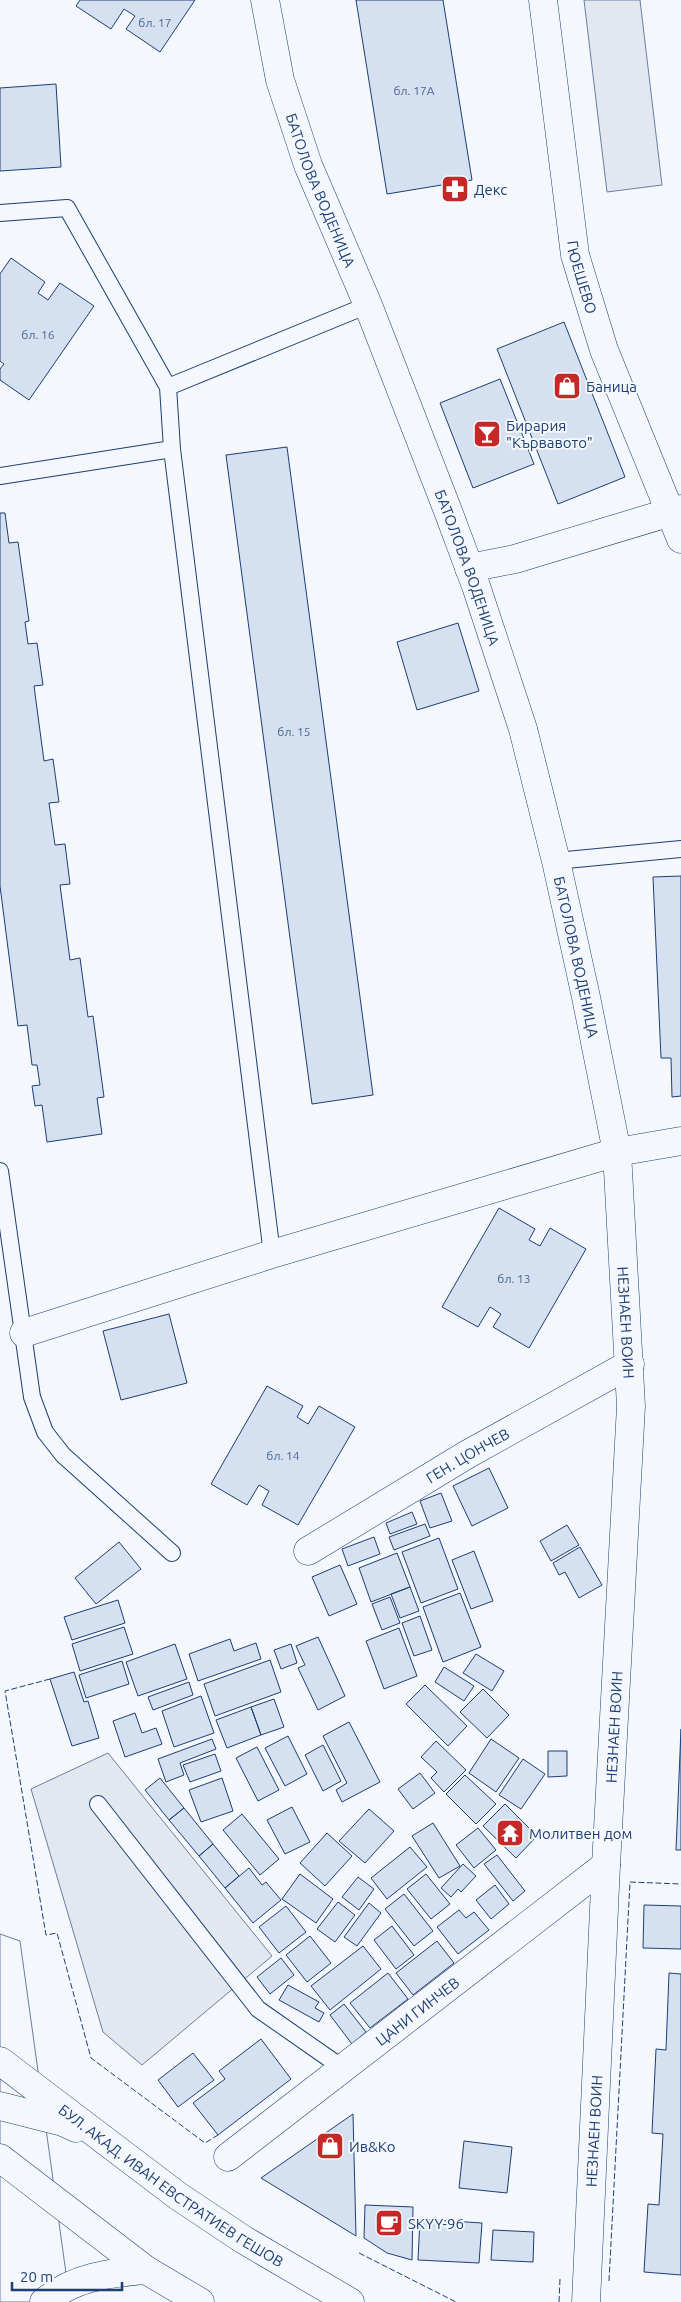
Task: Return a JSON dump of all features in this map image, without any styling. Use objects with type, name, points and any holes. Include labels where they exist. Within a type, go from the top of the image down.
[{"type":"street","name":"БАТОЛОВА ВОДЕНИЦА","points":[[265,0],[280,80],[308,165],[368,305],[470,568],[523,729],[556,861],[602,1070],[616,1152]]},
{"type":"street","name":"ГЮЕШЕВО","points":[[544,0],[575,255],[604,350],[676,511],[681,539]]},
{"type":"street","points":[[470,568],[524,557],[676,511]]},
{"type":"street","points":[[24,1333],[272,1254],[616,1152],[681,1141]]},
{"type":"street","name":"НЕЗНАЕН ВОИН","points":[[586,2302],[606,1865],[631,1406],[616,1152]]},
{"type":"street","name":"ГЕН. ЦОНЧЕВ","points":[[308,1551],[468,1454],[630,1364]]},
{"type":"street","name":"ЦАНИ ГИНЧЕВ","points":[[228,2157],[606,1865]]},
{"type":"street","name":"БУЛ. АКАД. ИВАН ЕВСТРАТИЕВ ГЕШОВ","points":[[0,2061],[178,2196],[244,2240],[350,2302]]},
{"type":"street","points":[[0,2106],[63,2122],[106,2143]]},
{"type":"street","points":[[0,2158],[146,2270],[200,2302]]},
{"type":"street","points":[[44,2302],[69,2284],[116,2272],[146,2270]]},
{"type":"lane","points":[[0,213],[67,208],[168,387],[172,449],[272,1254]]},
{"type":"lane","points":[[168,387],[368,305]]},
{"type":"lane","points":[[0,476],[172,449]]},
{"type":"lane","points":[[556,861],[681,849]]},
{"type":"lane","points":[[0,1171],[32,1397],[45,1432],[63,1455],[172,1553]]},
{"type":"lane","points":[[98,1804],[258,2010],[344,2069]]},
{"type":"shaded area","points":[[584,0],[640,0],[662,185],[607,192]]},
{"type":"shaded area","points":[[108,1753],[272,1956],[142,2065],[103,2032],[31,1789]]},
{"type":"pier","points":[[0,1934],[20,1941],[70,2302],[0,2302]]},
{"type":"building","points":[[80,0],[195,0],[160,52],[126,29],[135,16],[124,9],[111,29],[76,6]]},
{"type":"building","points":[[356,0],[443,0],[472,180],[387,194]]},
{"type":"building","points":[[56,84],[61,167],[0,171],[0,88]]},
{"type":"building","points":[[11,258],[45,282],[38,293],[48,300],[60,283],[94,306],[29,400],[0,380],[0,369],[4,364],[0,361],[0,274]]},
{"type":"building","points":[[564,322],[625,477],[558,504],[497,349]]},
{"type":"building","name":"Бирария \"Кървавото\"","points":[[500,379],[534,464],[473,488],[440,403]]},
{"type":"building","points":[[287,447],[373,1095],[312,1104],[226,455]]},
{"type":"building","points":[[0,513],[5,513],[9,543],[18,542],[29,621],[25,622],[28,644],[37,643],[43,685],[34,686],[44,761],[53,759],[59,802],[49,803],[55,845],[65,844],[70,884],[60,885],[70,960],[80,958],[88,1017],[93,1016],[104,1097],[97,1098],[102,1134],[47,1142],[42,1105],[35,1106],[32,1086],[40,1085],[37,1065],[32,1065],[27,1025],[18,1026],[0,886]]},
{"type":"building","points":[[458,623],[479,691],[417,710],[397,642]]},
{"type":"building","points":[[681,876],[681,1096],[672,1097],[671,1058],[661,1058],[653,877]]},
{"type":"building","points":[[499,1208],[535,1229],[529,1240],[540,1246],[550,1228],[586,1249],[529,1348],[493,1327],[501,1314],[490,1307],[478,1327],[442,1307]]},
{"type":"building","points":[[169,1314],[187,1383],[121,1400],[103,1331]]},
{"type":"building","points":[[267,1386],[303,1406],[297,1417],[308,1424],[319,1406],[355,1427],[298,1525],[262,1505],[269,1491],[259,1485],[247,1505],[211,1484]]},
{"type":"building","points":[[489,1468],[508,1508],[472,1526],[453,1486]]},
{"type":"building","points":[[441,1493],[452,1521],[430,1528],[420,1501]]},
{"type":"building","points":[[412,1512],[417,1524],[390,1534],[386,1523]]},
{"type":"building","points":[[425,1524],[430,1536],[394,1550],[389,1537]]},
{"type":"building","points":[[567,1525],[579,1545],[551,1561],[540,1541]]},
{"type":"building","points":[[374,1537],[380,1554],[348,1566],[342,1549]]},
{"type":"building","points":[[439,1538],[458,1589],[421,1603],[402,1552]]},
{"type":"building","points":[[119,1542],[141,1569],[96,1604],[75,1578]]},
{"type":"building","points":[[580,1547],[602,1585],[579,1598],[565,1572],[559,1575],[553,1563]]},
{"type":"building","points":[[474,1551],[493,1601],[471,1609],[452,1560]]},
{"type":"building","points":[[397,1553],[410,1587],[371,1602],[359,1568]]},
{"type":"building","points":[[340,1565],[357,1604],[329,1616],[312,1577]]},
{"type":"building","points":[[410,1587],[419,1611],[400,1618],[391,1594]]},
{"type":"building","points":[[460,1593],[481,1647],[443,1662],[423,1607]]},
{"type":"building","points":[[390,1597],[400,1623],[382,1630],[372,1604]]},
{"type":"building","points":[[118,1600],[125,1623],[72,1640],[64,1617]]},
{"type":"building","points":[[420,1616],[432,1650],[414,1656],[402,1623]]},
{"type":"building","points":[[124,1627],[133,1654],[80,1671],[72,1644]]},
{"type":"building","points":[[399,1628],[417,1676],[384,1689],[366,1641]]},
{"type":"building","points":[[318,1637],[345,1696],[318,1710],[298,1668],[305,1665],[296,1646]]},
{"type":"building","points":[[230,1639],[234,1651],[256,1643],[261,1659],[198,1681],[189,1654]]},
{"type":"building","points":[[175,1644],[187,1679],[138,1696],[126,1662]]},
{"type":"building","points":[[291,1644],[297,1663],[281,1669],[274,1650]]},
{"type":"building","points":[[476,1654],[504,1671],[492,1691],[463,1673]]},
{"type":"building","points":[[270,1660],[281,1692],[215,1716],[204,1684]]},
{"type":"building","points":[[122,1661],[129,1684],[86,1698],[79,1675]]},
{"type":"building","points":[[444,1667],[474,1686],[464,1701],[435,1682]]},
{"type":"building","points":[[74,1672],[84,1702],[88,1701],[99,1738],[72,1746],[50,1679]]},
{"type":"building","points":[[189,1682],[193,1695],[153,1710],[148,1697]]},
{"type":"building","points":[[425,1685],[467,1726],[448,1746],[406,1704]]},
{"type":"building","points":[[483,1689],[509,1715],[487,1738],[460,1712]]},
{"type":"building","points":[[201,1696],[214,1733],[174,1747],[162,1711]]},
{"type":"building","points":[[274,1699],[284,1727],[261,1735],[251,1707]]},
{"type":"building","points":[[251,1707],[261,1735],[227,1748],[216,1720]]},
{"type":"building","points":[[135,1713],[142,1733],[156,1728],[162,1744],[125,1757],[113,1721]]},
{"type":"building","points":[[349,1722],[380,1782],[342,1802],[336,1790],[347,1783],[323,1736]]},
{"type":"building","points":[[681,1729],[681,1850],[676,1850]]},
{"type":"building","points":[[288,1736],[307,1774],[285,1786],[265,1748]]},
{"type":"building","points":[[212,1739],[216,1749],[180,1763],[184,1775],[166,1782],[158,1759]]},
{"type":"building","points":[[491,1739],[519,1758],[496,1792],[469,1773]]},
{"type":"building","points":[[436,1741],[466,1770],[444,1792],[431,1778],[437,1772],[421,1757]]},
{"type":"building","points":[[323,1745],[341,1781],[323,1791],[305,1755]]},
{"type":"building","points":[[257,1747],[279,1790],[258,1801],[236,1758]]},
{"type":"building","points":[[548,1751],[567,1751],[567,1776],[548,1777]]},
{"type":"building","points":[[215,1754],[221,1771],[190,1782],[183,1765]]},
{"type":"building","points":[[523,1759],[545,1774],[521,1809],[499,1795]]},
{"type":"building","points":[[420,1773],[435,1793],[413,1809],[398,1789]]},
{"type":"building","points":[[465,1775],[496,1804],[476,1824],[446,1794]]},
{"type":"building","points":[[160,1778],[184,1808],[169,1820],[145,1790]]},
{"type":"building","points":[[222,1778],[233,1811],[201,1822],[189,1790]]},
{"type":"building","points":[[505,1804],[537,1836],[516,1858],[483,1826]]},
{"type":"building","points":[[292,1807],[310,1842],[285,1854],[267,1820]]},
{"type":"building","points":[[184,1808],[213,1844],[199,1856],[169,1820]]},
{"type":"building","points":[[369,1809],[394,1831],[365,1863],[339,1841]]},
{"type":"building","points":[[242,1814],[279,1859],[260,1875],[223,1830]]},
{"type":"building","points":[[433,1823],[460,1866],[439,1878],[412,1836]]},
{"type":"building","points":[[478,1828],[496,1850],[474,1868],[456,1845]]},
{"type":"building","points":[[327,1833],[352,1856],[325,1886],[300,1863]]},
{"type":"building","points":[[213,1844],[239,1876],[225,1888],[199,1856]]},
{"type":"building","points":[[410,1847],[427,1867],[387,1899],[371,1878]]},
{"type":"building","points":[[497,1855],[525,1891],[513,1901],[484,1864]]},
{"type":"building","points":[[463,1864],[476,1876],[461,1892],[458,1889],[451,1897],[441,1888]]},
{"type":"building","points":[[249,1868],[262,1885],[266,1882],[281,1900],[253,1923],[225,1888]]},
{"type":"building","points":[[300,1874],[333,1899],[316,1923],[282,1899]]},
{"type":"building","points":[[426,1874],[450,1904],[431,1919],[407,1889]]},
{"type":"building","points":[[358,1877],[374,1889],[359,1910],[342,1897]]},
{"type":"building","points":[[495,1885],[509,1904],[491,1919],[476,1900]]},
{"type":"building","points":[[404,1894],[433,1931],[414,1946],[385,1909]]},
{"type":"building","points":[[338,1902],[355,1915],[335,1942],[317,1929]]},
{"type":"building","points":[[369,1903],[381,1913],[357,1946],[344,1937]]},
{"type":"building","points":[[644,1905],[681,1906],[681,1949],[643,1948]]},
{"type":"building","points":[[286,1906],[306,1932],[279,1953],[259,1927]]},
{"type":"building","points":[[459,1910],[466,1918],[474,1912],[489,1930],[458,1954],[437,1927]]},
{"type":"building","points":[[392,1926],[414,1955],[396,1969],[374,1940]]},
{"type":"building","points":[[310,1936],[331,1963],[307,1982],[286,1955]]},
{"type":"building","points":[[437,1941],[454,1963],[413,1995],[396,1973]]},
{"type":"building","points":[[363,1946],[381,1969],[330,2010],[311,1986]]},
{"type":"building","points":[[281,1958],[294,1975],[270,1994],[257,1977]]},
{"type":"building","points":[[388,1973],[408,1999],[370,2028],[350,2003]]},
{"type":"building","points":[[669,1973],[681,1974],[681,2275],[644,2272],[648,2204],[659,2205],[663,2134],[652,2133],[656,2049],[666,2050]]},
{"type":"building","points":[[288,1985],[319,2002],[315,2008],[324,2013],[319,2022],[279,2000]]},
{"type":"building","points":[[344,2004],[366,2032],[352,2044],[330,2015]]},
{"type":"building","points":[[261,2039],[291,2079],[218,2135],[193,2103],[225,2079],[219,2071]]},
{"type":"building","points":[[193,2053],[214,2080],[178,2107],[158,2080]]},
{"type":"building","name":"Ив&Ко","points":[[353,2114],[356,2236],[261,2178]]},
{"type":"building","points":[[464,2141],[512,2147],[507,2193],[459,2188]]},
{"type":"building","name":"SKYY-96","points":[[365,2205],[413,2207],[412,2260],[387,2253],[364,2238]]},
{"type":"building","points":[[420,2219],[482,2223],[479,2263],[418,2260]]},
{"type":"building","points":[[493,2230],[534,2232],[533,2262],[491,2260]]},
{"type":"fence","points":[[50,1679],[5,1691],[46,1935],[57,1933],[91,2058],[205,2143],[218,2135]]},
{"type":"fence","points":[[609,2281],[630,1882],[681,1884]]},
{"type":"fence","points":[[359,2253],[456,2302]]},
{"type":"fence","points":[[559,2302],[560,2279]]},
{"type":"place","name":"Декс","points":[[455,189]]},
{"type":"place","name":"Баница","points":[[567,386]]},
{"type":"place","name":"Бирария \"Кървавото\"","points":[[487,434]]},
{"type":"place","name":"Молитвен дом","points":[[510,1833]]},
{"type":"place","name":"Ив&Ко","points":[[330,2146]]},
{"type":"place","name":"SKYY-96","points":[[389,2223]]}]
